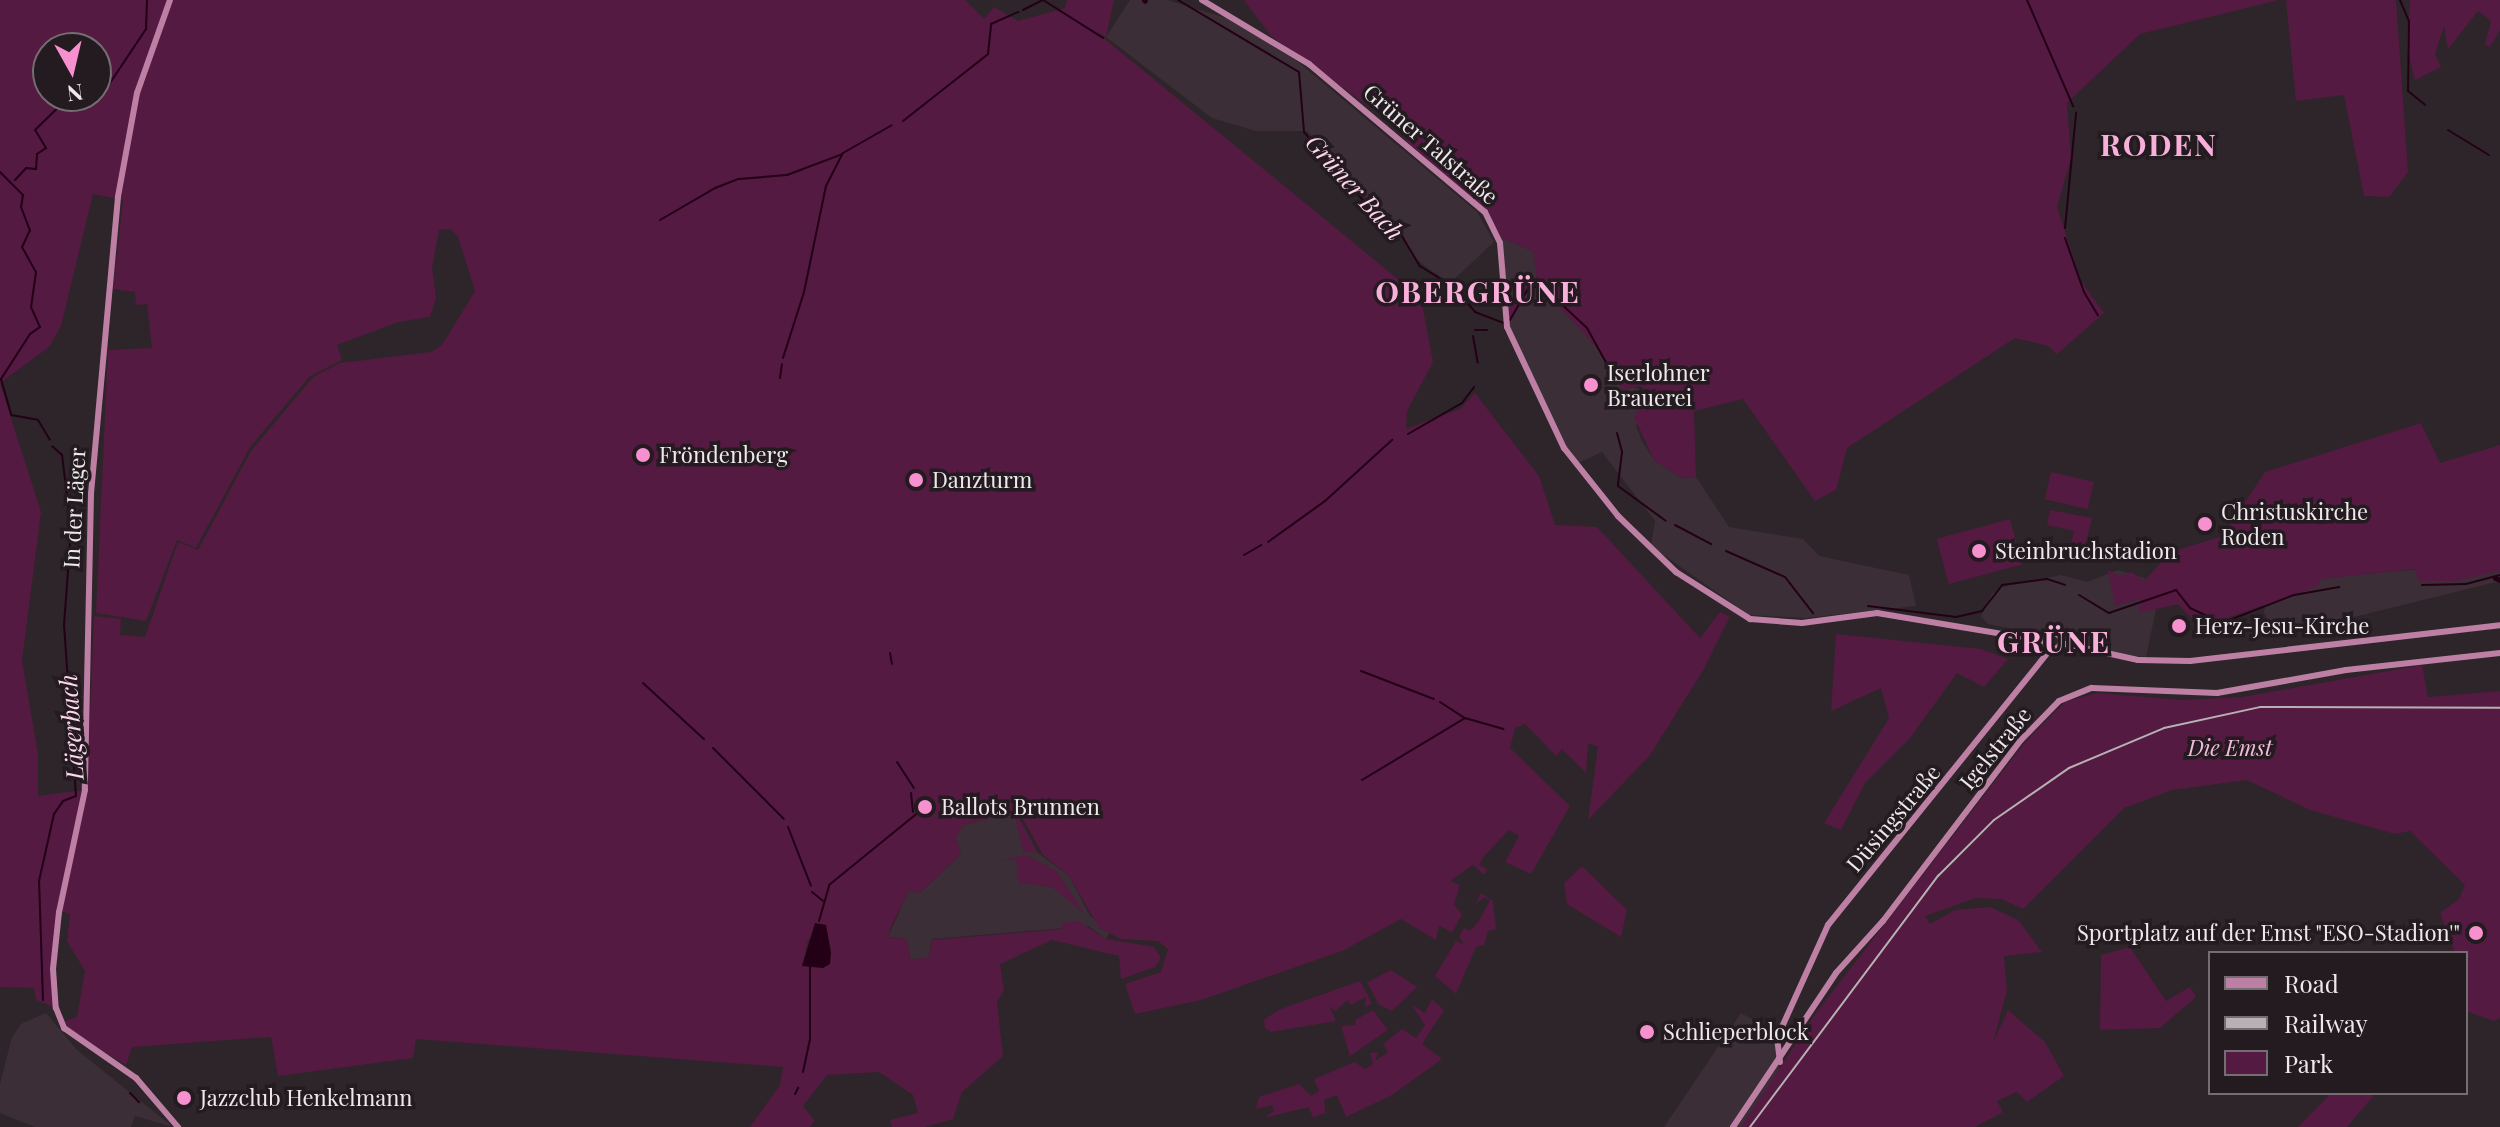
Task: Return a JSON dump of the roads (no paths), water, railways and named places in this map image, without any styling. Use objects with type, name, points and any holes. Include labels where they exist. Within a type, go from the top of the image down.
[{"type":"main road","name":"In der Läger","points":[[170,0],[137,93],[118,197],[91,494],[85,790],[55,946],[60,1021],[70,1035],[136,1078],[178,1127]]},
{"type":"main road","name":"Grüner Talstraße","points":[[1202,0],[1309,64],[1485,212],[1500,243],[1506,323],[1571,460],[1655,554],[1741,615],[1802,623],[1877,613],[2045,641],[2055,634],[2061,643]]},
{"type":"main road","points":[[2045,641],[2051,649],[2061,643],[2138,660],[2177,661],[2500,625]]},
{"type":"main road","name":"Düsingstraße","points":[[1780,1062],[1776,1049],[1783,1021],[1836,913],[1943,787],[2051,649]]},
{"type":"main road","name":"Igelstraße","points":[[1733,1127],[1780,1062],[1836,973],[1883,921],[2013,751],[2048,710],[2071,694],[2105,688],[2217,693],[2346,670],[2500,653]]},
{"type":"main road","points":[[1783,1021],[1800,1031]]},
{"type":"waterway","name":"Lägerbach","points":[[112,80],[146,29],[147,0]]},
{"type":"waterway","points":[[1043,0],[1103,38]]},
{"type":"waterway","points":[[1023,10],[1043,0]]},
{"type":"waterway","name":"Grüner Bach","points":[[1178,0],[1299,72],[1304,132],[1367,205],[1400,233],[1420,266],[1451,285],[1475,312],[1504,323]]},
{"type":"waterway","points":[[2027,0],[2073,106]]},
{"type":"waterway","points":[[2400,0],[2409,21],[2408,91],[2425,105]]},
{"type":"waterway","points":[[903,121],[988,54],[991,24],[1018,12]]},
{"type":"waterway","name":"Lägerbach","points":[[15,180],[26,168],[36,169],[37,154],[46,148],[35,130],[54,112]]},
{"type":"waterway","points":[[2065,228],[2076,113]]},
{"type":"waterway","points":[[783,358],[804,292],[826,186],[843,153],[892,125]]},
{"type":"waterway","points":[[2448,130],[2489,155]]},
{"type":"waterway","points":[[660,220],[715,188],[739,179],[787,175],[840,155]]},
{"type":"waterway","name":"Lägerbach","points":[[0,172],[23,195],[21,207],[30,230],[22,247],[36,272],[31,307],[40,327],[30,334],[1,379],[11,415],[38,420],[50,440]]},
{"type":"waterway","points":[[2065,238],[2084,292],[2098,315]]},
{"type":"waterway","name":"Grüner Bach","points":[[1510,320],[1527,290],[1541,285],[1587,328],[1609,368]]},
{"type":"waterway","points":[[1475,330],[1487,330]]},
{"type":"waterway","points":[[1473,336],[1478,363]]},
{"type":"waterway","points":[[780,378],[782,364]]},
{"type":"waterway","points":[[1408,434],[1462,403],[1474,387]]},
{"type":"waterway","name":"Grüner Bach","points":[[1617,433],[1622,452],[1618,486],[1666,521]]},
{"type":"waterway","points":[[1268,542],[1325,501],[1392,440]]},
{"type":"waterway","name":"Lägerbach","points":[[43,1000],[39,881],[54,814],[63,801],[76,796],[64,625],[71,529],[62,455],[52,446]]},
{"type":"waterway","name":"Grüner Bach","points":[[1675,525],[1711,544]]},
{"type":"waterway","points":[[1244,555],[1261,545]]},
{"type":"waterway","name":"Grüner Bach","points":[[1726,551],[1785,577],[1813,613]]},
{"type":"waterway","name":"Grüner Bach","points":[[2422,585],[2466,584],[2500,575]]},
{"type":"waterway","name":"Grüner Bach","points":[[2495,578],[2500,580]]},
{"type":"waterway","name":"Grüner Bach","points":[[1868,606],[1956,617],[1982,611],[2002,585],[2047,579],[2065,585]]},
{"type":"waterway","name":"Grüner Bach","points":[[2079,595],[2109,613],[2176,590],[2190,608],[2222,623],[2294,595],[2339,587]]},
{"type":"waterway","points":[[890,653],[892,664]]},
{"type":"waterway","points":[[1361,671],[1434,699]]},
{"type":"waterway","points":[[643,683],[704,739]]},
{"type":"waterway","points":[[1440,702],[1465,718]]},
{"type":"waterway","points":[[1362,780],[1465,718],[1503,729]]},
{"type":"waterway","points":[[713,748],[784,819]]},
{"type":"waterway","points":[[897,762],[914,788]]},
{"type":"waterway","points":[[911,793],[913,812]]},
{"type":"waterway","points":[[819,921],[829,885],[925,807]]},
{"type":"waterway","points":[[788,827],[811,886]]},
{"type":"waterway","points":[[812,892],[823,901]]},
{"type":"waterway","points":[[803,1072],[810,1040],[810,966]]},
{"type":"waterway","points":[[795,1094],[798,1088]]},
{"type":"waterway","name":"Lägerbach","points":[[130,1093],[139,1102]]},
{"type":"railway","points":[[1750,1127],[1938,876],[1994,820],[2069,768],[2164,728],[2260,707],[2500,708]]},
{"type":"place","name":"Iserlohner Brauerei","points":[[1591,385]]},
{"type":"place","name":"Fröndenberg","points":[[643,455]]},
{"type":"place","name":"Danzturm","points":[[916,480]]},
{"type":"place","name":"Christuskirche Roden","points":[[2205,524]]},
{"type":"place","name":"Steinbruchstadion","points":[[1979,551]]},
{"type":"place","name":"Herz-Jesu-Kirche","points":[[2179,626]]},
{"type":"place","name":"Ballots Brunnen","points":[[925,807]]},
{"type":"place","name":"Sportplatz auf der Emst \"ESO-Stadion'\"","points":[[2476,933]]},
{"type":"place","name":"Schlieperblock","points":[[1647,1032]]},
{"type":"place","name":"Jazzclub Henkelmann","points":[[184,1098]]},
{"type":"district","name":"RODEN","points":[[2159,144]]},
{"type":"district","name":"OBERGRÜNE","points":[[1478,291]]},
{"type":"district","name":"GRÜNE","points":[[2054,641]]},
{"type":"park label","name":"Die Emst","points":[[2230,748]]}]
